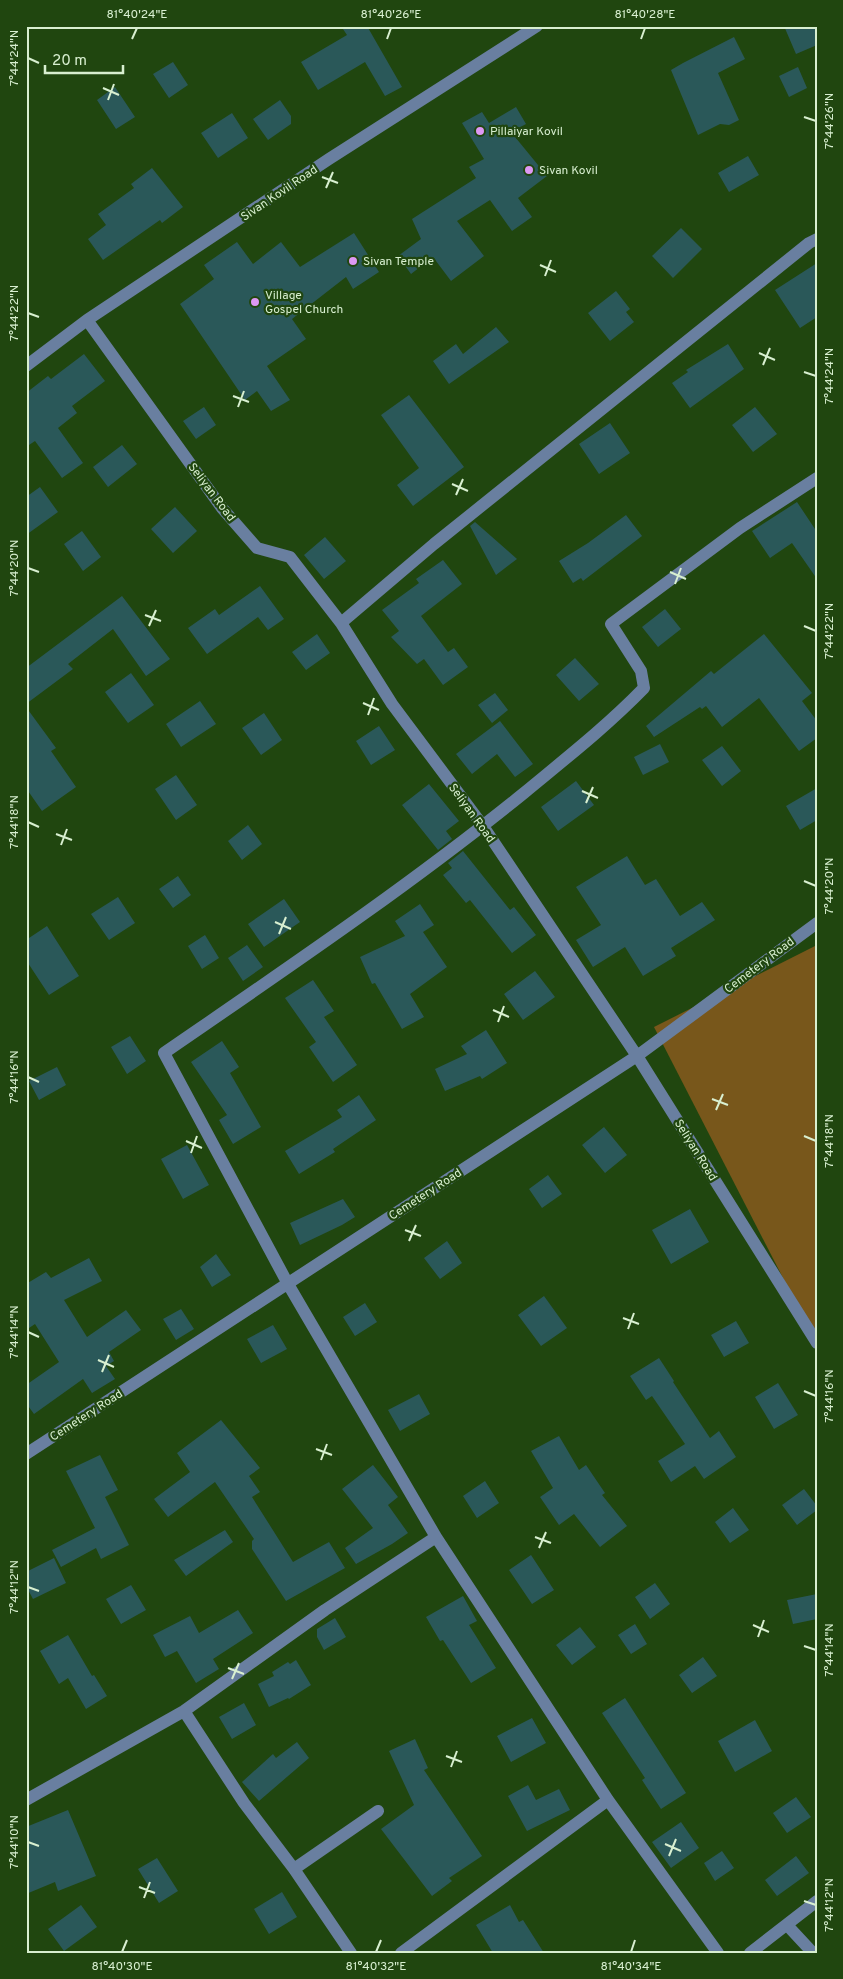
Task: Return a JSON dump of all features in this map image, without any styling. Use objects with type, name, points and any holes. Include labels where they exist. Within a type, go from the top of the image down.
[{"type":"street","name":"Sivan Kovil Road","points":[[26,366],[87,320],[329,159],[537,26]]},
{"type":"street","points":[[341,623],[450,532],[809,243],[817,239]]},
{"type":"street","name":"Seliyan Road","points":[[87,320],[222,508],[257,548],[290,557],[341,623],[392,704],[483,826],[637,1056],[817,1343]]},
{"type":"street","points":[[718,1953],[608,1800],[436,1538],[288,1284],[164,1053],[332,937],[483,826],[615,718],[644,688],[641,671],[611,624],[740,528],[817,478]]},
{"type":"street","name":"Cemetery Road","points":[[26,1454],[637,1056],[817,923]]},
{"type":"street","points":[[26,1800],[184,1711],[325,1610],[436,1538]]},
{"type":"street","points":[[184,1711],[244,1803],[294,1869],[351,1953]]},
{"type":"street","points":[[400,1953],[419,1948],[608,1800]]},
{"type":"street","points":[[294,1869],[378,1811]]},
{"type":"street","points":[[750,1953],[817,1901]]},
{"type":"street","points":[[787,1925],[813,1953]]},
{"type":"shaded area","points":[[817,945],[817,1344],[654,1027]]},
{"type":"building","points":[[341,26],[367,26],[402,87],[385,96],[365,62],[318,90],[301,62],[347,35]]},
{"type":"building","points":[[784,26],[817,26],[817,45],[796,54]]},
{"type":"building","points":[[734,37],[745,59],[718,73],[739,120],[729,125],[720,124],[698,135],[671,70]]},
{"type":"building","points":[[173,62],[188,85],[169,98],[153,74]]},
{"type":"building","points":[[798,67],[807,88],[789,97],[779,76]]},
{"type":"building","points":[[115,87],[135,117],[116,129],[97,100]]},
{"type":"building","points":[[280,100],[291,116],[291,124],[268,140],[253,119]]},
{"type":"building","points":[[516,107],[526,124],[511,132],[547,176],[518,198],[532,217],[512,231],[490,200],[457,221],[484,256],[451,281],[433,257],[411,274],[398,256],[421,239],[412,219],[476,178],[469,167],[484,159],[462,123],[482,112],[489,123]]},
{"type":"building","points":[[232,113],[248,138],[218,158],[201,133]]},
{"type":"building","points":[[748,156],[759,175],[729,192],[718,173]]},
{"type":"building","points":[[152,168],[183,207],[162,223],[160,220],[103,260],[88,239],[106,225],[98,214],[134,188],[131,184]]},
{"type":"building","points":[[681,228],[702,249],[673,278],[652,256]]},
{"type":"building","points":[[354,233],[379,272],[353,289],[346,277],[292,319],[306,339],[267,366],[290,400],[271,411],[257,391],[245,400],[180,304],[214,279],[204,265],[237,242],[253,264],[281,242],[300,267]]},
{"type":"building","points":[[817,263],[817,317],[800,328],[775,290]]},
{"type":"building","points":[[616,291],[630,309],[626,312],[634,322],[610,341],[588,313]]},
{"type":"building","points":[[496,327],[509,342],[449,384],[433,361],[456,344],[463,354]]},
{"type":"building","points":[[728,344],[744,369],[690,408],[672,383],[688,372],[686,370]]},
{"type":"building","points":[[84,354],[105,381],[72,406],[77,413],[58,428],[83,463],[62,478],[35,441],[26,447],[26,393],[48,376],[51,379]]},
{"type":"building","points":[[409,395],[464,467],[413,506],[397,485],[419,468],[381,415]]},
{"type":"building","points":[[204,407],[216,425],[196,439],[183,421]]},
{"type":"building","points":[[755,407],[777,434],[753,452],[732,425]]},
{"type":"building","points":[[610,423],[630,453],[599,474],[579,444]]},
{"type":"building","points":[[122,445],[137,464],[108,487],[93,467]]},
{"type":"building","points":[[40,487],[58,512],[26,535],[26,497]]},
{"type":"building","points":[[797,502],[817,532],[817,579],[792,543],[770,558],[752,531]]},
{"type":"building","points":[[175,507],[197,531],[173,553],[151,529]]},
{"type":"building","points":[[626,515],[642,536],[583,581],[581,578],[573,583],[559,561],[588,543]]},
{"type":"building","points":[[475,522],[517,559],[496,575],[470,526]]},
{"type":"building","points":[[82,531],[101,557],[83,571],[64,544]]},
{"type":"building","points":[[325,537],[346,561],[324,579],[304,555]]},
{"type":"building","points":[[443,560],[462,584],[421,616],[448,652],[454,648],[468,667],[443,685],[424,659],[417,664],[391,637],[399,631],[382,610],[419,583],[416,579]]},
{"type":"building","points":[[260,586],[284,619],[268,630],[258,617],[207,654],[188,628],[215,609],[219,615]]},
{"type":"building","points":[[122,596],[170,659],[146,676],[113,629],[68,664],[73,669],[26,704],[26,668]]},
{"type":"building","points":[[665,609],[681,629],[658,647],[642,627]]},
{"type":"building","points":[[317,634],[330,653],[306,670],[292,652]]},
{"type":"building","points":[[764,634],[812,693],[802,701],[817,721],[817,738],[799,751],[759,698],[722,727],[706,706],[702,709],[700,707],[654,737],[646,726],[711,671],[714,674]]},
{"type":"building","points":[[575,658],[599,684],[579,701],[556,675]]},
{"type":"building","points":[[131,673],[154,705],[128,723],[105,692]]},
{"type":"building","points":[[495,693],[508,710],[492,723],[478,705]]},
{"type":"building","points":[[200,701],[216,724],[181,747],[166,724]]},
{"type":"building","points":[[26,707],[56,748],[51,751],[76,787],[42,811],[26,788]]},
{"type":"building","points":[[264,713],[282,740],[261,755],[242,728]]},
{"type":"building","points":[[500,721],[533,764],[515,777],[497,754],[472,774],[456,754]]},
{"type":"building","points":[[379,726],[395,750],[371,765],[356,741]]},
{"type":"building","points":[[660,744],[669,762],[643,775],[634,757]]},
{"type":"building","points":[[722,746],[741,771],[722,786],[702,760]]},
{"type":"building","points":[[176,775],[197,805],[176,820],[155,789]]},
{"type":"building","points":[[576,781],[594,805],[558,831],[541,807]]},
{"type":"building","points":[[429,784],[459,821],[446,831],[452,839],[438,850],[402,805]]},
{"type":"building","points":[[817,788],[817,820],[800,830],[786,806]]},
{"type":"building","points":[[248,825],[262,844],[242,860],[228,841]]},
{"type":"building","points":[[463,851],[510,910],[514,907],[536,935],[512,953],[470,900],[466,903],[443,875],[452,868],[448,863]]},
{"type":"building","points":[[627,856],[645,885],[656,879],[680,916],[702,902],[715,920],[671,948],[676,956],[643,976],[625,947],[593,967],[576,940],[601,925],[576,887]]},
{"type":"building","points":[[178,876],[191,895],[173,908],[159,889]]},
{"type":"building","points":[[118,897],[135,923],[109,940],[91,914]]},
{"type":"building","points":[[284,899],[300,922],[264,947],[248,924]]},
{"type":"building","points":[[420,904],[434,925],[423,932],[447,967],[410,994],[424,1017],[402,1029],[375,983],[372,984],[360,957],[405,936],[395,921]]},
{"type":"building","points":[[47,926],[79,976],[49,995],[26,960],[26,940]]},
{"type":"building","points":[[205,935],[219,958],[202,969],[188,946]]},
{"type":"building","points":[[247,945],[263,967],[243,981],[228,958]]},
{"type":"building","points":[[535,971],[555,997],[523,1020],[504,994]]},
{"type":"building","points":[[313,980],[334,1011],[324,1017],[357,1065],[333,1082],[309,1047],[316,1042],[285,998]]},
{"type":"building","points":[[486,1030],[507,1063],[482,1079],[480,1076],[445,1091],[435,1069],[467,1054],[461,1046]]},
{"type":"building","points":[[130,1036],[146,1061],[127,1074],[111,1047]]},
{"type":"building","points":[[222,1041],[239,1067],[230,1073],[261,1127],[233,1144],[219,1120],[227,1115],[191,1062]]},
{"type":"building","points":[[57,1067],[66,1085],[39,1100],[29,1081]]},
{"type":"building","points":[[359,1095],[376,1120],[333,1149],[335,1152],[299,1174],[285,1151],[342,1117],[337,1110]]},
{"type":"building","points":[[604,1127],[627,1155],[605,1173],[582,1145]]},
{"type":"building","points":[[187,1145],[209,1185],[183,1199],[161,1159]]},
{"type":"building","points":[[548,1175],[562,1194],[542,1208],[529,1189]]},
{"type":"building","points":[[343,1199],[355,1217],[300,1245],[290,1223]]},
{"type":"building","points":[[690,1209],[709,1242],[671,1264],[652,1230]]},
{"type":"building","points":[[447,1241],[462,1263],[440,1279],[424,1258]]},
{"type":"building","points":[[216,1254],[231,1275],[212,1287],[200,1267]]},
{"type":"building","points":[[89,1258],[102,1281],[64,1300],[87,1337],[126,1310],[141,1330],[109,1352],[114,1361],[106,1366],[115,1379],[92,1393],[83,1379],[34,1414],[26,1403],[26,1385],[59,1362],[35,1324],[26,1330],[26,1284],[46,1272],[51,1278]]},
{"type":"building","points":[[544,1296],[567,1328],[541,1346],[518,1315]]},
{"type":"building","points":[[365,1303],[377,1322],[355,1336],[343,1317]]},
{"type":"building","points":[[181,1309],[194,1329],[176,1340],[163,1319]]},
{"type":"building","points":[[736,1321],[749,1343],[724,1357],[711,1335]]},
{"type":"building","points":[[273,1325],[287,1349],[261,1363],[247,1339]]},
{"type":"building","points":[[659,1358],[710,1438],[719,1431],[736,1457],[704,1479],[695,1466],[671,1482],[658,1461],[685,1444],[652,1396],[646,1400],[630,1376]]},
{"type":"building","points":[[778,1383],[798,1415],[774,1429],[755,1397]]},
{"type":"building","points":[[419,1394],[430,1414],[400,1431],[388,1410]]},
{"type":"building","points":[[221,1420],[260,1468],[249,1476],[260,1492],[252,1497],[293,1562],[329,1542],[345,1568],[286,1601],[252,1549],[252,1541],[254,1539],[215,1482],[168,1517],[154,1499],[190,1472],[177,1453]]},
{"type":"building","points":[[559,1436],[579,1470],[586,1465],[605,1493],[602,1495],[627,1526],[600,1547],[574,1514],[559,1525],[540,1497],[553,1488],[531,1451]]},
{"type":"building","points":[[100,1455],[118,1490],[105,1497],[129,1545],[101,1559],[96,1548],[61,1567],[52,1550],[95,1528],[66,1471]]},
{"type":"building","points":[[373,1465],[398,1497],[388,1505],[408,1533],[356,1564],[345,1548],[373,1528],[342,1489]]},
{"type":"building","points":[[485,1481],[499,1503],[477,1518],[463,1496]]},
{"type":"building","points":[[804,1489],[817,1506],[817,1510],[797,1525],[782,1505]]},
{"type":"building","points":[[733,1508],[749,1530],[730,1543],[715,1522]]},
{"type":"building","points":[[225,1530],[233,1542],[186,1576],[174,1560]]},
{"type":"building","points":[[531,1555],[554,1590],[532,1604],[509,1570]]},
{"type":"building","points":[[54,1558],[66,1583],[33,1599],[26,1586],[26,1572]]},
{"type":"building","points":[[655,1583],[670,1604],[650,1619],[635,1597]]},
{"type":"building","points":[[131,1585],[146,1610],[121,1624],[106,1599]]},
{"type":"building","points":[[817,1594],[817,1619],[793,1624],[787,1600]]},
{"type":"building","points":[[463,1596],[477,1621],[469,1625],[496,1668],[471,1683],[443,1640],[440,1641],[426,1617]]},
{"type":"building","points":[[238,1610],[253,1633],[213,1659],[219,1669],[196,1683],[177,1651],[165,1657],[153,1635],[190,1616],[199,1633]]},
{"type":"building","points":[[335,1618],[346,1637],[324,1650],[317,1637],[317,1629]]},
{"type":"building","points":[[635,1624],[647,1644],[631,1654],[618,1635]]},
{"type":"building","points":[[580,1627],[596,1647],[572,1665],[556,1645]]},
{"type":"building","points":[[68,1635],[92,1676],[94,1675],[107,1696],[86,1709],[68,1678],[59,1684],[40,1651]]},
{"type":"building","points":[[703,1657],[717,1676],[692,1693],[679,1675]]},
{"type":"building","points":[[296,1660],[311,1685],[289,1699],[269,1707],[258,1684],[274,1676],[272,1672],[288,1662],[290,1664]]},
{"type":"building","points":[[625,1698],[686,1793],[661,1809],[642,1780],[645,1778],[602,1713]]},
{"type":"building","points":[[244,1703],[256,1725],[232,1739],[219,1717]]},
{"type":"building","points":[[532,1718],[546,1743],[511,1762],[497,1736]]},
{"type":"building","points":[[755,1720],[772,1751],[735,1772],[718,1741]]},
{"type":"building","points":[[415,1739],[428,1768],[424,1770],[482,1856],[449,1878],[452,1881],[432,1896],[381,1829],[414,1805],[389,1751]]},
{"type":"building","points":[[297,1742],[309,1758],[259,1801],[242,1782],[273,1754],[276,1758]]},
{"type":"building","points":[[528,1785],[536,1800],[559,1789],[570,1810],[527,1831],[508,1796]]},
{"type":"building","points":[[796,1797],[811,1817],[787,1833],[773,1813]]},
{"type":"building","points":[[68,1810],[96,1876],[58,1891],[55,1882],[26,1894],[26,1827]]},
{"type":"building","points":[[681,1822],[699,1848],[671,1868],[652,1842]]},
{"type":"building","points":[[722,1851],[734,1868],[715,1881],[704,1863]]},
{"type":"building","points":[[796,1856],[809,1873],[777,1896],[765,1880]]},
{"type":"building","points":[[157,1858],[178,1891],[159,1903],[138,1869]]},
{"type":"building","points":[[282,1892],[297,1917],[269,1934],[254,1909]]},
{"type":"building","points":[[81,1905],[97,1927],[64,1951],[48,1929]]},
{"type":"building","points":[[510,1905],[519,1922],[523,1920],[544,1953],[493,1953],[476,1925]]},
{"type":"place","name":"Pillaiyar Kovil","points":[[480,131]]},
{"type":"place","name":"Sivan Kovil","points":[[529,170]]},
{"type":"place","name":"Sivan Temple","points":[[353,261]]},
{"type":"place","name":"Village Gospel Church","points":[[255,302]]}]
